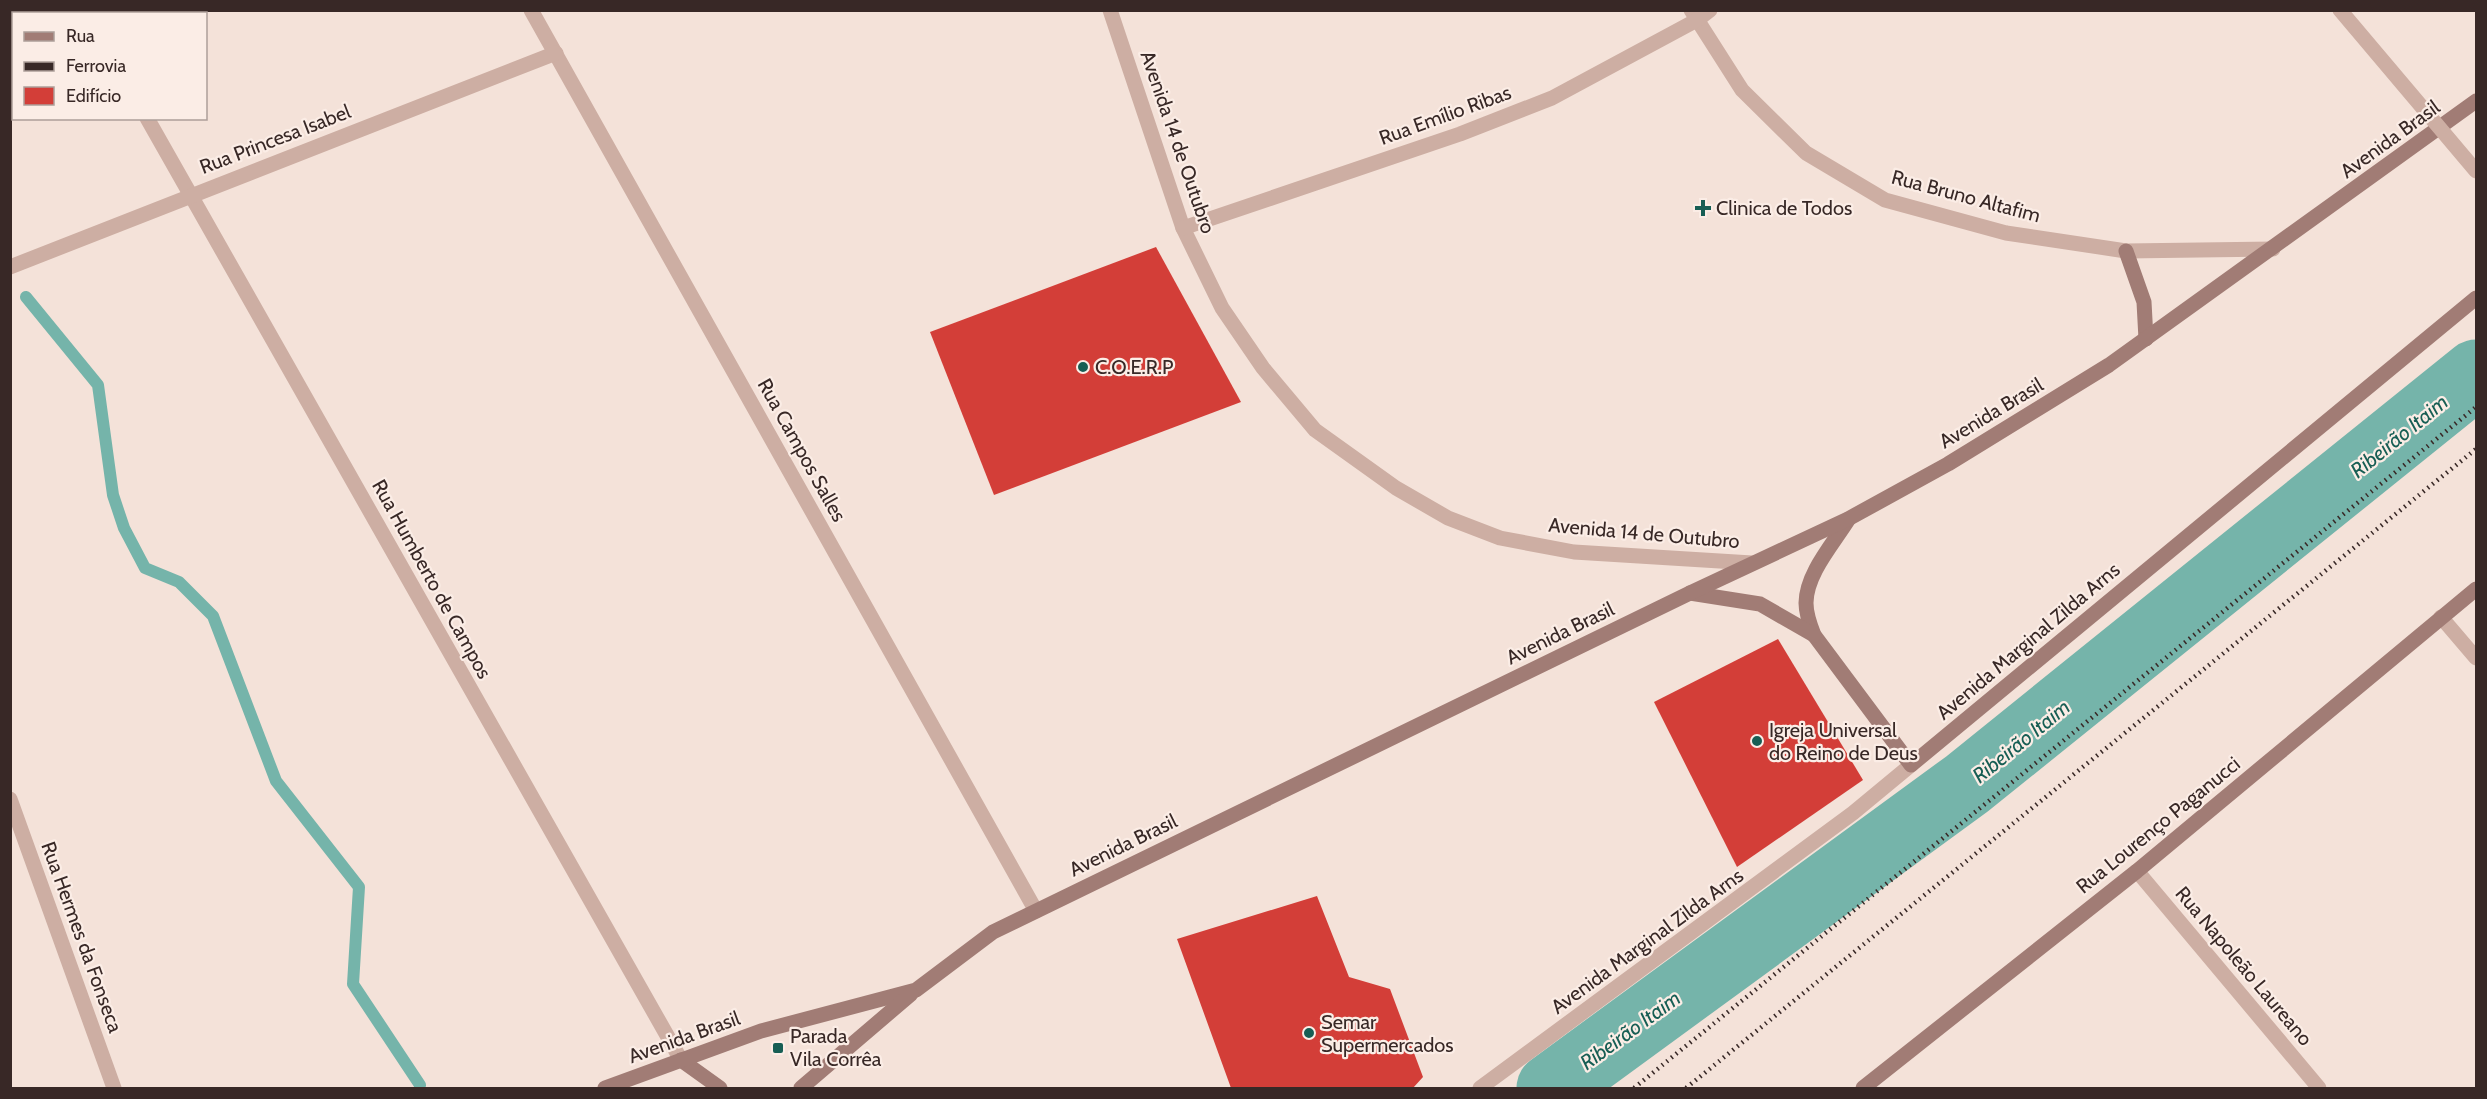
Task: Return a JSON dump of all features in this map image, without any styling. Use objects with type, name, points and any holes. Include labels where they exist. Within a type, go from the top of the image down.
[{"type":"main road","name":"Avenida Brasil","points":[[605,1089],[761,1031],[916,990],[993,932],[1752,563],[1848,519],[2068,392],[2273,249],[2476,101]]},
{"type":"main road","points":[[2126,251],[2144,302],[2146,339]]},
{"type":"main road","name":"Avenida Marginal Zilda Arns","points":[[1911,765],[2476,298]]},
{"type":"main road","points":[[1848,519],[1809,584],[1805,604],[1814,635],[1911,765]]},
{"type":"main road","name":"Rua Lourenço Paganucci","points":[[1871,1086],[2137,871],[2476,589]]},
{"type":"main road","points":[[1690,593],[1760,604],[1814,635]]},
{"type":"main road","points":[[801,1089],[916,990]]},
{"type":"main road","points":[[681,1060],[720,1089]]},
{"type":"street","name":"Rua Campos Salles","points":[[531,10],[1036,911]]},
{"type":"street","name":"Avenida 14 de Outubro","points":[[1110,10],[1182,228],[1222,308],[1263,368],[1315,429],[1396,488],[1448,518],[1500,538],[1574,552],[1752,563]]},
{"type":"street","name":"Rua Emílio Ribas","points":[[1182,228],[1460,134],[1552,98],[1694,15],[1710,10]]},
{"type":"street","points":[[2340,10],[2476,171]]},
{"type":"street","name":"Rua Bruno Altafim","points":[[1694,15],[1742,90],[1806,153],[1885,200],[2006,233],[2126,251],[2273,249]]},
{"type":"street","name":"Rua Princesa Isabel","points":[[10,267],[191,194],[556,53]]},
{"type":"street","name":"Rua Humberto de Campos","points":[[148,120],[681,1060]]},
{"type":"street","points":[[2441,617],[2476,658]]},
{"type":"street","name":"Avenida Marginal Zilda Arns","points":[[1480,1089],[1853,813],[1911,765]]},
{"type":"street","name":"Rua Hermes da Fonseca","points":[[10,799],[114,1089]]},
{"type":"street","name":"Rua Napoleão Laureano","points":[[2137,871],[2319,1089]]},
{"type":"building","name":"C.O.E.R.P","points":[[1156,247],[1241,402],[994,495],[930,332]]},
{"type":"building","name":"Igreja Universal do Reino de Deus","points":[[1778,639],[1863,780],[1737,867],[1654,702]]},
{"type":"building","name":"Semar Supermercados","points":[[1317,896],[1349,977],[1390,989],[1423,1077],[1413,1088],[1231,1088],[1177,939]]},
{"type":"waterway","points":[[26,297],[98,385],[113,495],[124,528],[145,568],[179,582],[213,616],[276,781],[359,887],[353,984],[420,1085]]},
{"type":"waterway","name":"Ribeirão Itaim","points":[[1551,1088],[1967,784],[2476,374]]},
{"type":"railway","points":[[1634,1088],[2476,407]]},
{"type":"railway","points":[[1686,1088],[2476,449]]},
{"type":"place","name":"Clinica de Todos","points":[[1703,208]]},
{"type":"place","name":"C.O.E.R.P","points":[[1083,367]]},
{"type":"place","name":"Igreja Universal do Reino de Deus","points":[[1757,741]]},
{"type":"place","name":"Semar Supermercados","points":[[1309,1033]]},
{"type":"place","name":"Parada Vila Corrêa","points":[[778,1048]]}]
